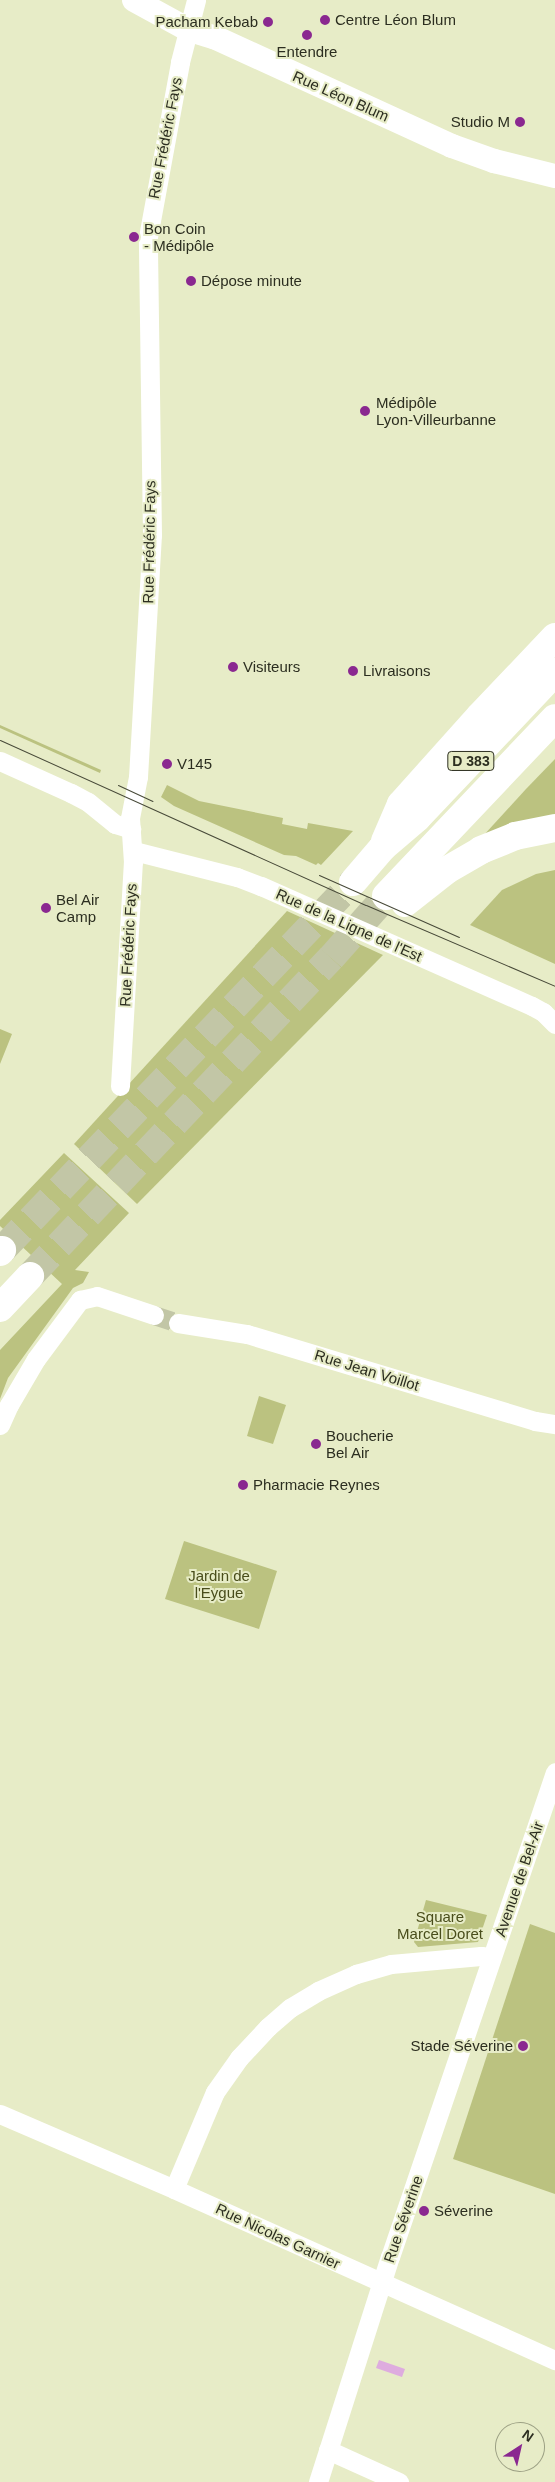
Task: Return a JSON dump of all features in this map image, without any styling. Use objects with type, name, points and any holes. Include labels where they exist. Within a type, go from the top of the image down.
[{"type":"highway","points":[[521,672],[533,641],[555,616]]},
{"type":"highway","points":[[382,847],[401,804],[555,637]]},
{"type":"highway","name":"D 383","points":[[353,882],[382,847],[417,818],[555,672]]},
{"type":"highway","name":"D 383","points":[[555,718],[395,899],[481,850],[515,836],[555,828]]},
{"type":"highway","points":[[0,1308],[30,1276]]},
{"type":"main road","name":"Rue Léon Blum","points":[[134,0],[192,14],[214,37],[452,146],[494,161],[555,176]]},
{"type":"street","name":"Rue Frédéric Fays","points":[[120,1086],[134,851],[130,818],[138,777],[152,535],[148,237],[157,181],[192,14]]},
{"type":"street","points":[[0,761],[71,793],[88,802],[115,824],[131,829]]},
{"type":"street","name":"Rue de la Ligne de l'Est","points":[[134,851],[237,877],[532,1006],[543,1012],[555,1024]]},
{"type":"street","points":[[0,1426],[8,1405],[36,1359],[80,1300],[97,1296],[154,1314]]},
{"type":"street","name":"Rue Jean Voillot","points":[[178,1322],[247,1334],[535,1421],[555,1424]]},
{"type":"street","name":"Avenue de Bel-Air","points":[[491,1957],[555,1772]]},
{"type":"street","points":[[174,2189],[215,2092],[239,2058],[268,2027],[290,2008],[318,1991],[356,1974],[391,1964],[480,1956],[491,1957]]},
{"type":"street","name":"Rue Séverine","points":[[318,2482],[381,2283],[491,1957]]},
{"type":"street","name":"Rue Nicolas Garnier","points":[[0,2114],[174,2189],[555,2360]]},
{"type":"street","points":[[328,2450],[399,2482]]},
{"type":"green space","points":[[0,725],[101,770],[100,773],[0,728]]},
{"type":"green space","points":[[555,759],[555,820],[483,836],[526,789]]},
{"type":"green space","points":[[167,785],[199,801],[283,818],[282,824],[307,829],[308,823],[353,831],[321,865],[318,863],[316,865],[296,856],[284,855],[174,806],[161,797]]},
{"type":"green space","points":[[555,870],[555,964],[470,925],[502,890],[536,874]]},
{"type":"green space","points":[[287,911],[383,955],[137,1204],[74,1144]]},
{"type":"green space","points":[[0,1029],[12,1034],[0,1064]]},
{"type":"green space","points":[[64,1153],[129,1213],[75,1270],[89,1272],[83,1283],[73,1288],[8,1378],[0,1399],[0,1350],[62,1284],[0,1226],[0,1220]]},
{"type":"green space","points":[[259,1396],[286,1405],[273,1444],[247,1436]]},
{"type":"green space","name":"Jardin de l'Eygue","points":[[184,1541],[277,1571],[259,1629],[165,1599]]},
{"type":"green space","name":"Square Marcel Doret","points":[[426,1900],[487,1915],[478,1942],[418,1947],[414,1942]]},
{"type":"green space","name":"Stade Séverine","points":[[530,1924],[555,1933],[555,2194],[453,2159]]},
{"type":"shaded area","points":[[379,2360],[405,2369],[402,2377],[376,2368]]},
{"type":"tunnel","points":[[2,1250],[353,882]]},
{"type":"tunnel","points":[[30,1276],[331,958],[386,896]]},
{"type":"tunnel","points":[[154,1315],[178,1323]]},
{"type":"tram line","points":[[0,740],[366,905],[555,986]]},
{"type":"tram line","points":[[118,785],[152,801]]},
{"type":"tram line","points":[[319,875],[459,937]]},
{"type":"place","name":"Centre Léon Blum","points":[[325,20]]},
{"type":"place","name":"Pacham Kebab","points":[[268,22]]},
{"type":"place","name":"Entendre","points":[[307,35]]},
{"type":"place","name":"Studio M","points":[[520,122]]},
{"type":"place","name":"Bon Coin - Médipôle","points":[[134,237]]},
{"type":"place","name":"Dépose minute","points":[[191,281]]},
{"type":"place","name":"Médipôle Lyon-Villeurbanne","points":[[365,411]]},
{"type":"place","name":"Visiteurs","points":[[233,667]]},
{"type":"place","name":"Livraisons","points":[[353,671]]},
{"type":"place","name":"V145","points":[[167,764]]},
{"type":"place","name":"Bel Air Camp","points":[[46,908]]},
{"type":"place","name":"Boucherie Bel Air","points":[[316,1444]]},
{"type":"place","name":"Pharmacie Reynes","points":[[243,1485]]},
{"type":"place","name":"Stade Séverine","points":[[523,2046]]},
{"type":"place","name":"Séverine","points":[[424,2211]]}]
